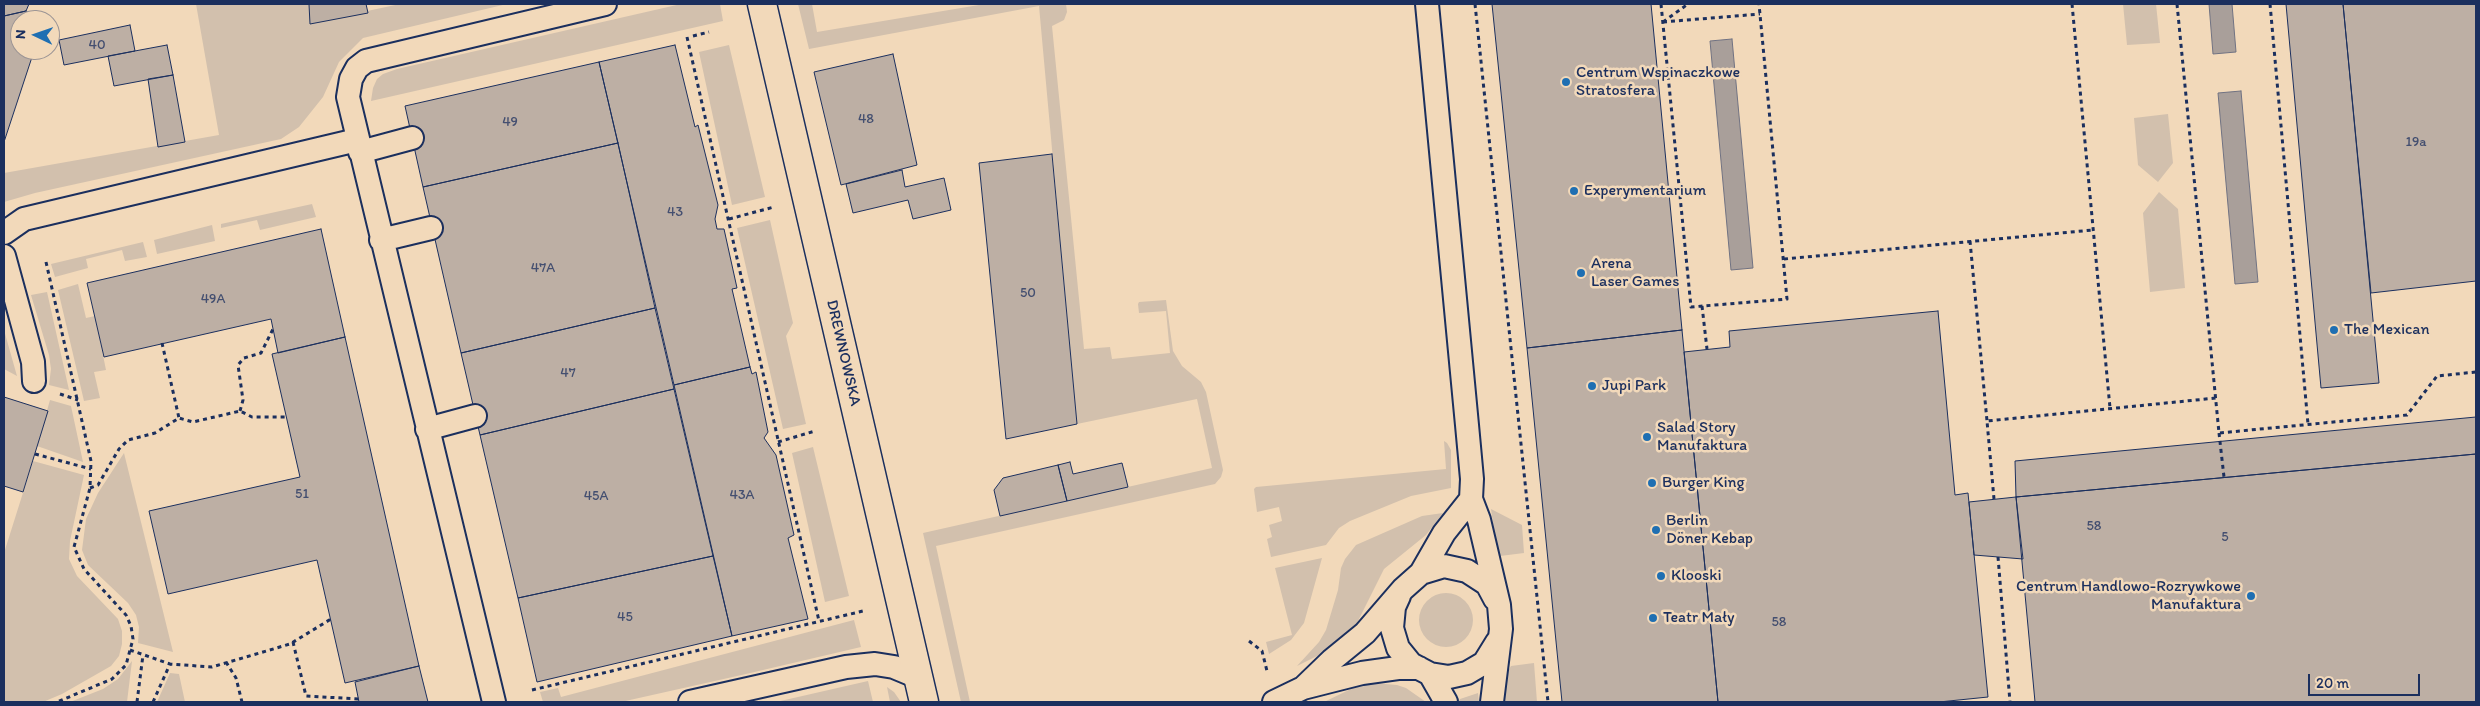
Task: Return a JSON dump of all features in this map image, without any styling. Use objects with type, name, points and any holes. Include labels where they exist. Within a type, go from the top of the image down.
[{"type":"main road","name":"DREWNOWSKA","points":[[762,4],[921,689]]},
{"type":"lane","points":[[494,702],[358,146],[348,97],[350,80],[357,68],[366,60],[606,4]]},
{"type":"lane","points":[[1427,4],[1469,452],[1471,499],[1479,520],[1499,605],[1501,628],[1492,702]]},
{"type":"lane","points":[[4,233],[24,219],[358,146],[412,138]]},
{"type":"lane","points":[[382,240],[431,228]]},
{"type":"lane","points":[[4,256],[33,362],[34,381]]},
{"type":"lane","points":[[427,429],[475,416]]},
{"type":"lane","points":[[1303,688],[1332,660],[1365,633],[1403,588],[1420,573],[1444,533],[1471,499]]},
{"type":"lane","points":[[1420,573],[1444,566],[1468,571],[1487,584],[1499,605]]},
{"type":"lane","points":[[1403,588],[1394,607],[1392,628],[1398,648],[1411,664],[1424,671],[1446,702]]},
{"type":"lane","points":[[1274,702],[1303,688],[1362,673],[1398,668],[1424,671],[1449,677],[1467,673],[1484,662],[1495,647],[1501,628]]},
{"type":"lane","points":[[690,702],[846,667],[875,664],[894,667],[921,689]]},
{"type":"path","points":[[1475,4],[1548,702]]},
{"type":"path","points":[[1661,4],[1691,307],[1787,299],[1759,4]]},
{"type":"path","points":[[1663,22],[1688,4]]},
{"type":"path","points":[[2072,4],[2110,408]]},
{"type":"path","points":[[2177,4],[2224,477]]},
{"type":"path","points":[[2270,4],[2308,424]]},
{"type":"path","points":[[1663,22],[1760,14]]},
{"type":"path","points":[[693,36],[709,32]]},
{"type":"path","points":[[687,38],[818,622]]},
{"type":"path","points":[[728,219],[781,206]]},
{"type":"path","points":[[1784,259],[2093,230]]},
{"type":"path","points":[[1970,241],[1994,499]]},
{"type":"path","points":[[46,262],[78,400],[91,470],[90,488],[74,547],[84,569],[126,615],[132,626],[133,639],[126,664],[112,678],[57,702]]},
{"type":"path","points":[[1702,306],[1707,349]]},
{"type":"path","points":[[240,411],[243,400],[238,365],[244,358],[261,353],[273,329]]},
{"type":"path","points":[[162,344],[178,418]]},
{"type":"path","points":[[2219,433],[2407,415],[2437,376],[2476,372]]},
{"type":"path","points":[[1987,421],[2216,398]]},
{"type":"path","points":[[90,488],[98,485],[120,449],[128,440],[155,433],[178,418],[193,422],[240,411],[252,417],[287,417]]},
{"type":"path","points":[[778,442],[815,432]]},
{"type":"path","points":[[35,454],[91,470]]},
{"type":"path","points":[[1998,557],[2010,702]]},
{"type":"path","points":[[532,690],[863,611]]},
{"type":"path","points":[[130,650],[170,664],[212,667],[293,642],[331,619]]},
{"type":"path","points":[[293,642],[306,696],[359,699]]},
{"type":"path","points":[[137,702],[143,655]]},
{"type":"path","points":[[226,662],[236,678],[242,702]]},
{"type":"path","points":[[153,702],[170,664]]},
{"type":"shaded area","points":[[196,4],[309,4],[311,23],[400,4],[507,4],[363,38],[339,62],[323,97],[299,127],[281,139],[35,193],[4,202],[4,173],[219,135]]},
{"type":"shaded area","points":[[681,4],[720,4],[723,21],[371,101],[377,79],[383,74],[397,69]]},
{"type":"shaded area","points":[[798,4],[812,4],[817,32],[985,4],[1066,4],[1067,12],[1064,20],[1052,26],[1084,349],[1110,347],[1112,359],[1170,353],[1166,311],[1139,313],[1138,304],[1139,302],[1166,300],[1173,351],[1182,366],[1201,382],[1206,392],[1223,470],[1221,477],[1215,484],[936,546],[970,702],[961,702],[923,533],[1212,468],[1197,399],[1077,424],[1039,6],[809,49]]},
{"type":"shaded area","points":[[2123,4],[2156,4],[2160,43],[2127,45]]},
{"type":"shaded area","points":[[2209,4],[2232,4],[2236,52],[2213,54]]},
{"type":"shaded area","points":[[1732,39],[1753,268],[1731,270],[1710,41]]},
{"type":"shaded area","points":[[729,45],[765,197],[732,205],[699,52]]},
{"type":"shaded area","points":[[2241,91],[2258,282],[2235,284],[2218,93]]},
{"type":"shaded area","points":[[2168,114],[2173,163],[2158,182],[2138,165],[2134,118]]},
{"type":"shaded area","points":[[2159,192],[2178,209],[2185,288],[2150,292],[2143,213]]},
{"type":"shaded area","points":[[312,204],[316,217],[260,230],[257,220],[221,228],[221,224]]},
{"type":"shaded area","points":[[770,220],[793,323],[786,336],[806,424],[783,429],[737,228]]},
{"type":"shaded area","points":[[212,225],[215,241],[157,254],[154,240]]},
{"type":"shaded area","points":[[143,242],[147,257],[125,261],[122,250],[86,259],[88,268],[55,277],[51,264]]},
{"type":"shaded area","points":[[78,284],[86,318],[95,316],[106,370],[94,372],[100,398],[84,401],[58,290]]},
{"type":"shaded area","points":[[47,292],[69,390],[49,385],[51,369],[49,355],[31,295]]},
{"type":"shaded area","points":[[4,330],[17,376],[4,369]]},
{"type":"shaded area","points":[[50,400],[71,406],[83,462],[37,446]]},
{"type":"shaded area","points":[[1444,441],[1451,450],[1451,488],[1411,496],[1350,521],[1339,528],[1326,545],[1271,557],[1267,539],[1272,537],[1269,525],[1282,521],[1279,507],[1257,512],[1254,489],[1256,487],[1446,469]]},
{"type":"shaded area","points":[[813,447],[849,596],[825,602],[792,453]]},
{"type":"shaded area","points":[[124,453],[173,652],[138,643],[139,627],[136,615],[128,603],[88,565],[82,550],[86,519],[98,493]]},
{"type":"shaded area","points":[[33,461],[84,475],[70,541],[69,559],[77,576],[118,619],[122,631],[122,644],[119,656],[111,666],[62,694],[43,702],[7,702],[4,701],[4,553]]},
{"type":"shaded area","points":[[1491,509],[1522,525],[1524,553],[1500,556],[1495,539]]},
{"type":"shaded area","points":[[1443,513],[1426,535],[1384,569],[1355,627],[1327,651],[1297,666],[1319,642],[1326,630],[1338,590],[1341,568],[1345,559],[1356,545],[1422,516]]},
{"type":"shaded area","points":[[1322,558],[1304,623],[1291,640],[1269,654],[1266,642],[1292,635],[1275,568]]},
{"type":"shaded area","points":[[1441,593],[1451,593],[1461,597],[1469,605],[1473,620],[1469,635],[1461,643],[1451,647],[1441,647],[1431,643],[1423,635],[1419,625],[1419,615],[1423,605],[1431,597]]},
{"type":"shaded area","points":[[854,620],[861,647],[746,674],[621,702],[543,702],[540,692],[558,688],[561,697]]},
{"type":"shaded area","points":[[132,661],[127,702],[70,702],[103,689],[118,679]]},
{"type":"shaded area","points":[[1534,663],[1537,702],[1503,702],[1506,674],[1511,666]]},
{"type":"shaded area","points":[[170,673],[179,674],[185,702],[157,702]]},
{"type":"shaded area","points":[[868,681],[873,702],[776,702]]},
{"type":"shaded area","points":[[1374,683],[1397,685],[1406,688],[1426,702],[1324,702],[1353,688]]},
{"type":"shaded area","points":[[887,687],[894,692],[901,702],[890,702]]},
{"type":"shaded area","points":[[1478,693],[1479,702],[1458,702],[1460,699]]},
{"type":"building","points":[[4,4],[29,4],[26,10],[10,10],[10,15],[4,16]]},
{"type":"building","points":[[309,4],[366,4],[368,13],[310,24]]},
{"type":"building","points":[[1492,4],[1651,4],[1682,330],[1527,348]]},
{"type":"building","points":[[2286,4],[2343,4],[2379,383],[2321,388]]},
{"type":"building","points":[[2343,4],[2476,4],[2476,281],[2371,293]]},
{"type":"building","points":[[10,15],[10,60],[31,60],[4,142],[4,16]]},
{"type":"building","points":[[130,25],[135,51],[64,65],[60,40]]},
{"type":"building","points":[[167,45],[173,75],[114,86],[108,56]]},
{"type":"building","points":[[675,45],[695,127],[698,125],[718,205],[715,219],[717,229],[724,229],[737,288],[732,289],[750,367],[674,385],[599,62]]},
{"type":"building","points":[[893,54],[917,165],[841,185],[814,72]]},
{"type":"building","points":[[599,62],[618,143],[423,187],[405,106]]},
{"type":"building","points":[[173,75],[185,142],[158,147],[148,79]]},
{"type":"building","points":[[618,143],[655,308],[461,353],[423,187]]},
{"type":"building","points":[[1052,154],[1077,424],[1006,439],[979,163]]},
{"type":"building","points":[[902,170],[905,187],[944,178],[951,210],[913,219],[908,200],[853,213],[846,184]]},
{"type":"building","points":[[321,229],[345,337],[278,353],[271,319],[104,357],[87,283]]},
{"type":"building","points":[[655,308],[674,389],[480,435],[461,353]]},
{"type":"building","points":[[1938,311],[1955,495],[1968,493],[1988,697],[1939,702],[1718,702],[1684,352],[1730,347],[1729,331]]},
{"type":"building","points":[[1682,330],[1718,702],[1562,702],[1527,348]]},
{"type":"building","points":[[345,337],[419,666],[345,683],[317,560],[168,594],[149,511],[300,477],[272,354]]},
{"type":"building","points":[[750,367],[752,374],[756,372],[768,432],[764,438],[776,455],[794,535],[788,538],[808,619],[732,636],[674,385]]},
{"type":"building","points":[[674,389],[713,556],[518,598],[480,435]]},
{"type":"building","points":[[4,397],[48,411],[23,492],[4,486]]},
{"type":"building","points":[[2476,417],[2476,454],[2016,497],[2015,461]]},
{"type":"building","name":"Centrum Handlowo-Rozrywkowe Manufaktura","points":[[2476,454],[2476,702],[2035,702],[2016,497]]},
{"type":"building","points":[[1070,462],[1073,474],[1122,463],[1128,487],[1067,501],[1058,465]]},
{"type":"building","points":[[1058,465],[1067,501],[1000,516],[994,490],[1003,478]]},
{"type":"building","points":[[2016,497],[2023,559],[1974,555],[1969,502]]},
{"type":"building","points":[[713,556],[732,636],[537,682],[518,598]]},
{"type":"building","points":[[419,666],[428,702],[359,702],[355,682]]},
{"type":"place","name":"Centrum Wspinaczkowe Stratosfera","points":[[1566,82]]},
{"type":"place","name":"Experymentarium","points":[[1574,191]]},
{"type":"place","name":"Arena Laser Games","points":[[1581,273]]},
{"type":"place","name":"The Mexican","points":[[2334,330]]},
{"type":"place","name":"Jupi Park","points":[[1592,386]]},
{"type":"place","name":"Salad Story Manufaktura","points":[[1647,437]]},
{"type":"place","name":"Burger King","points":[[1652,483]]},
{"type":"place","name":"Berlin Döner Kebap","points":[[1656,530]]},
{"type":"place","name":"Klooski","points":[[1661,576]]},
{"type":"place","name":"Centrum Handlowo-Rozrywkowe Manufaktura","points":[[2251,596]]},
{"type":"place","name":"Teatr Mały","points":[[1653,618]]}]
